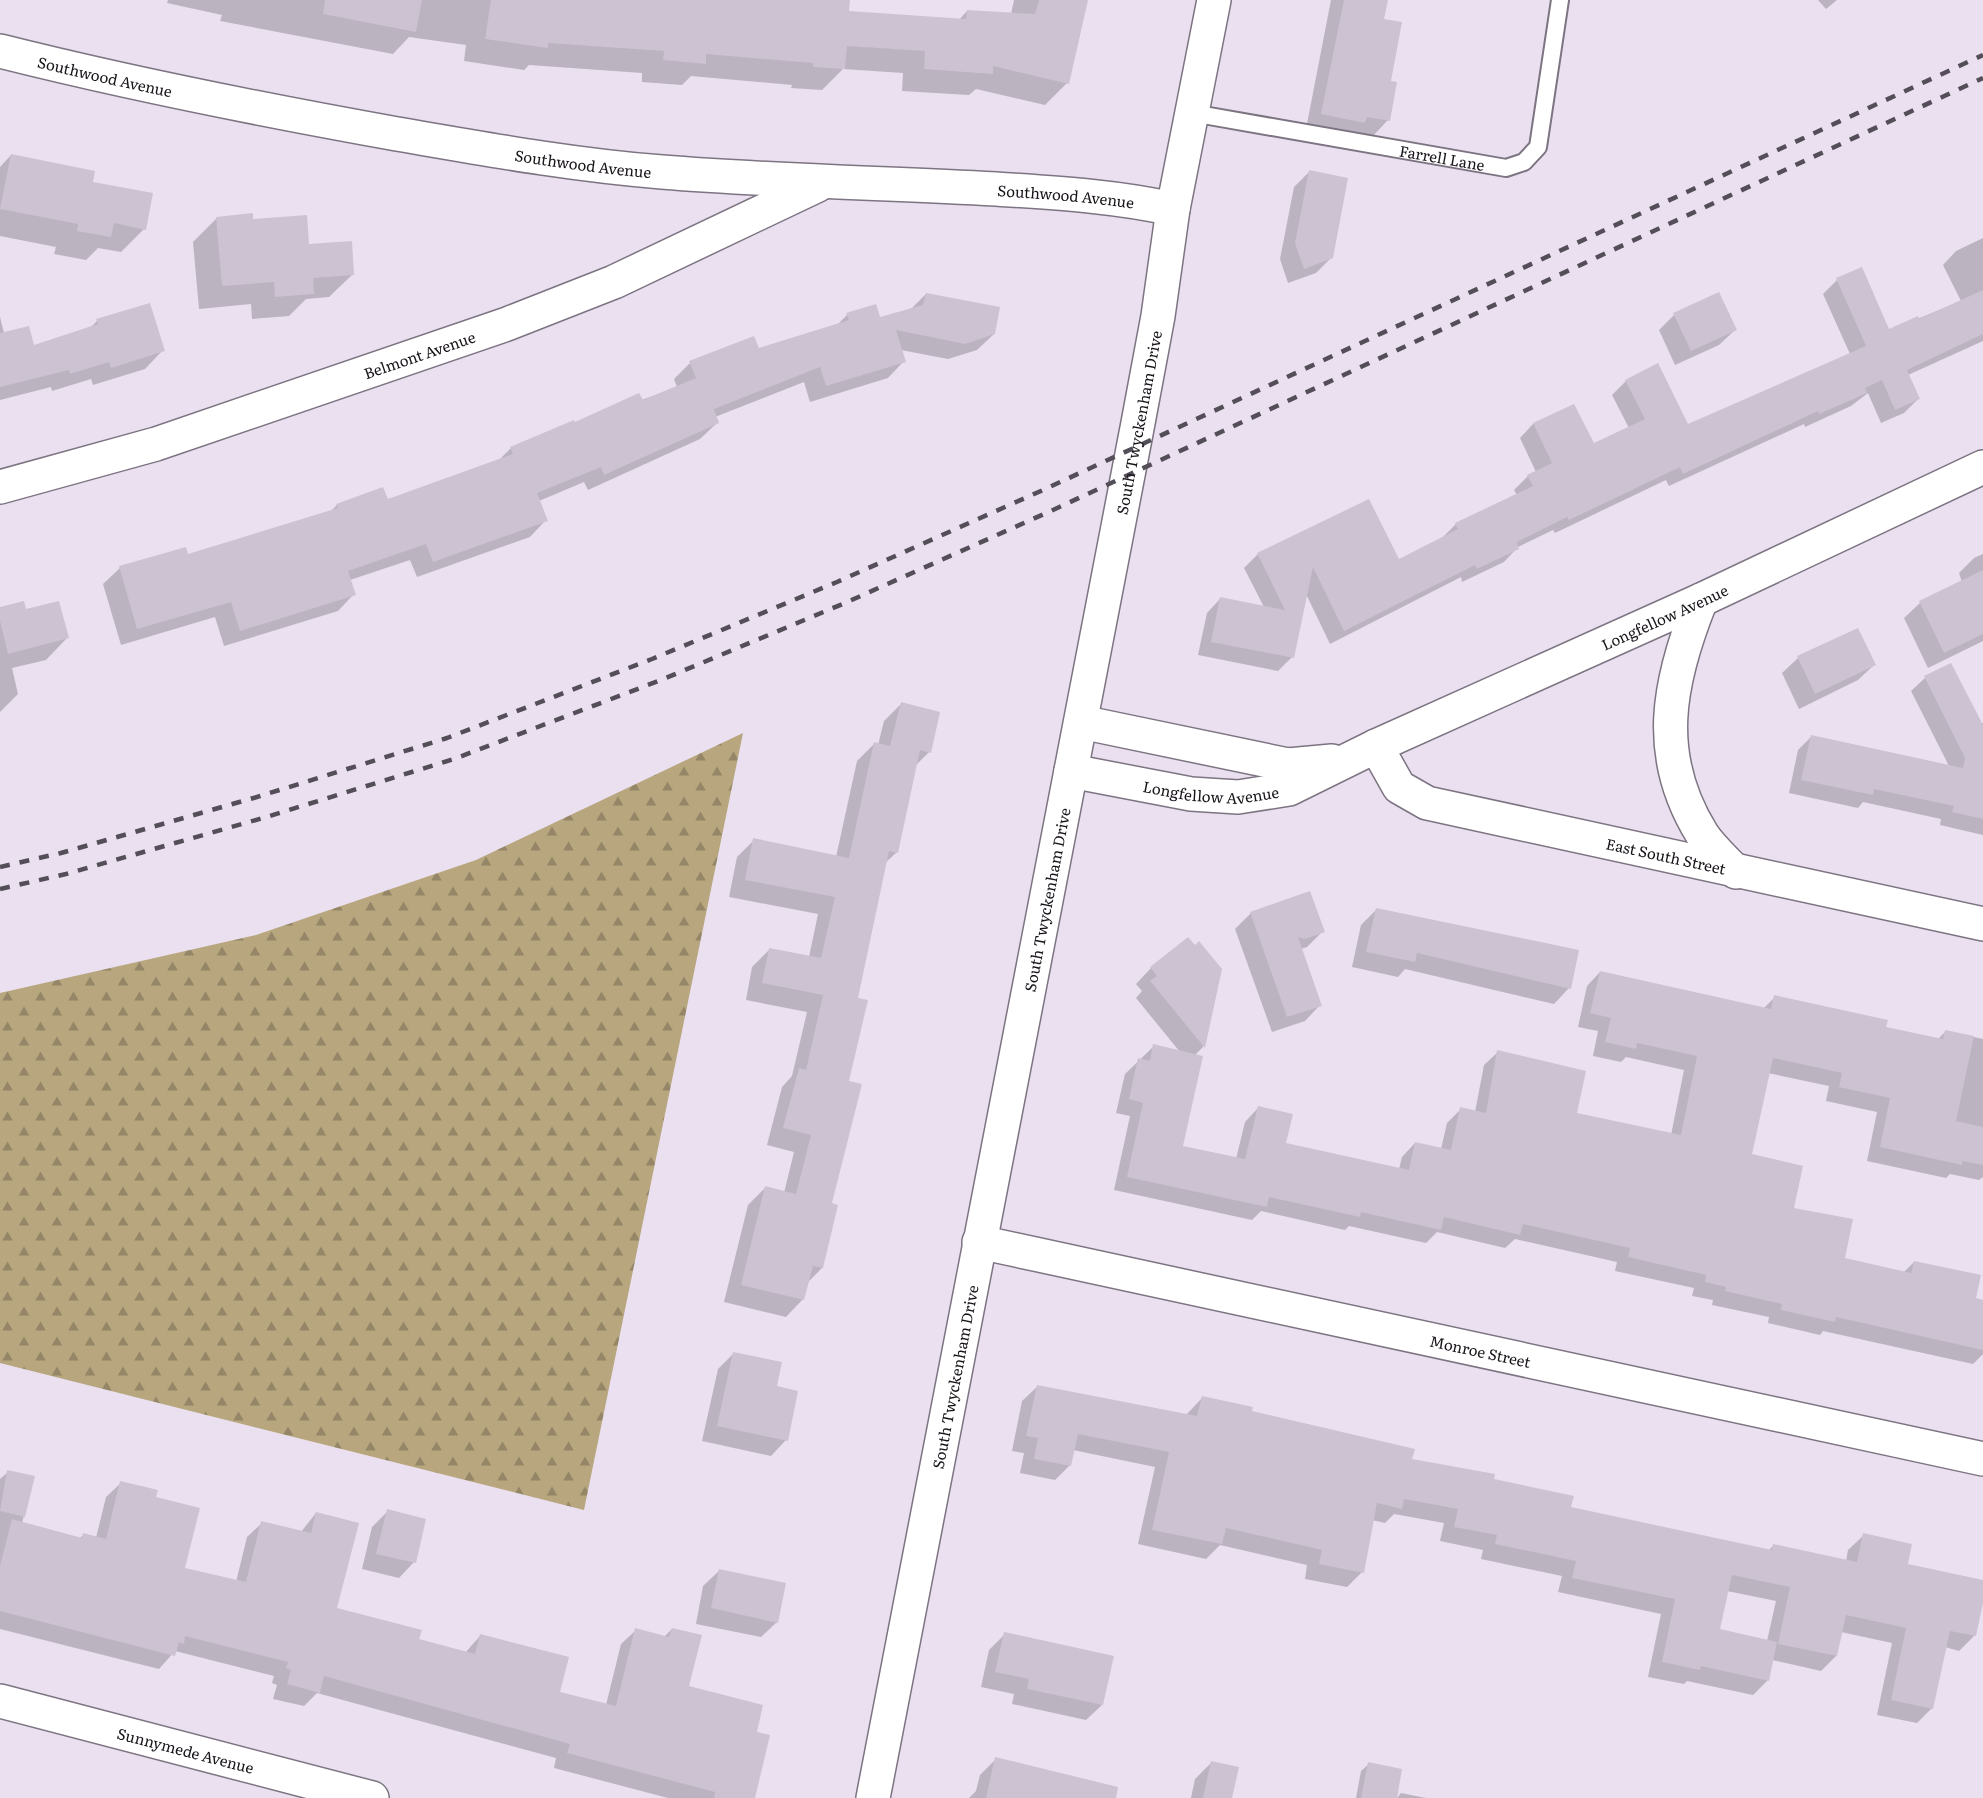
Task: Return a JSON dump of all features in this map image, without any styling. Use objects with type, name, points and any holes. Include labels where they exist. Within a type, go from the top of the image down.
[{"type":"street","name":"South Twyckenham Drive","points":[[873,1798],[978,1242],[1081,722],[1158,316],[1173,209],[1214,0]]},
{"type":"street","name":"Southwood Avenue","points":[[0,51],[204,98],[524,156],[641,170],[823,183],[925,185],[1076,194],[1120,198],[1173,209]]},
{"type":"street","name":"Belmont Avenue","points":[[0,487],[156,444],[496,328],[614,282],[823,183]]},
{"type":"street","name":"Longfellow Avenue","points":[[1071,771],[1191,794],[1239,797],[1289,789],[1376,746],[1701,600],[1983,467]]},
{"type":"street","points":[[1701,600],[1682,647],[1674,689],[1669,730],[1673,770],[1686,804],[1703,836],[1736,872]]},
{"type":"street","name":"Longfellow Avenue","points":[[1081,722],[1288,765],[1346,760]]},
{"type":"street","name":"East South Street","points":[[1376,746],[1399,787],[1427,803],[1983,924]]},
{"type":"street","name":"Monroe Street","points":[[978,1242],[1983,1459]]},
{"type":"street","name":"Sunnymede Avenue","points":[[0,1701],[372,1798]]},
{"type":"lane","name":"Farrell Lane","points":[[1192,113],[1506,168],[1524,162],[1538,147],[1542,137],[1560,0]]},
{"type":"green space","points":[[743,733],[584,1510],[0,1363],[0,993],[256,935],[476,860]]},
{"type":"building","points":[[325,0],[422,0],[416,32],[323,14]]},
{"type":"building","points":[[491,0],[850,0],[849,11],[966,19],[967,10],[1035,14],[1039,0],[1088,0],[1069,84],[993,66],[993,74],[924,69],[925,51],[847,46],[845,69],[813,67],[813,63],[706,54],[706,64],[663,60],[664,51],[548,43],[548,48],[485,39]]},
{"type":"building","points":[[1344,0],[1388,0],[1384,19],[1402,22],[1391,81],[1397,82],[1390,121],[1367,117],[1365,123],[1321,114]]},
{"type":"building","points":[[11,154],[95,171],[93,182],[153,193],[146,230],[114,223],[111,237],[77,231],[78,224],[0,209]]},
{"type":"building","points":[[1309,170],[1348,178],[1333,258],[1304,269],[1295,243]]},
{"type":"building","points":[[253,213],[253,219],[307,215],[309,244],[352,241],[354,275],[313,278],[314,294],[275,297],[274,282],[222,286],[216,217]]},
{"type":"building","points":[[1862,267],[1889,329],[1918,316],[1919,319],[1983,290],[1983,334],[1907,370],[1920,399],[1895,410],[1882,380],[1865,388],[1867,393],[1819,414],[1818,411],[1683,474],[1680,467],[1569,520],[1567,517],[1517,542],[1519,549],[1477,569],[1475,565],[1344,631],[1313,567],[1294,658],[1211,642],[1220,597],[1285,610],[1257,553],[1369,499],[1399,559],[1458,529],[1455,523],[1533,486],[1527,475],[1552,463],[1533,423],[1574,404],[1594,443],[1645,419],[1625,380],[1658,363],[1688,424],[1866,346],[1836,278]]},
{"type":"building","points":[[1719,292],[1737,330],[1691,351],[1673,313]]},
{"type":"building","points":[[926,293],[1000,307],[995,334],[965,344],[896,330],[906,362],[826,386],[820,367],[714,409],[719,423],[604,475],[601,467],[537,493],[548,521],[433,562],[426,544],[348,571],[356,595],[240,631],[231,602],[137,629],[119,566],[186,547],[188,554],[338,508],[336,504],[383,487],[388,499],[513,454],[510,447],[574,420],[575,422],[639,393],[643,400],[696,378],[689,361],[754,336],[759,348],[849,320],[846,313],[876,304],[880,317],[923,305]]},
{"type":"building","points":[[150,303],[165,351],[111,368],[109,362],[70,374],[69,370],[0,387],[0,333],[29,326],[34,345],[98,324],[96,319]]},
{"type":"building","points":[[1983,570],[1983,634],[1944,653],[1919,601]]},
{"type":"building","points":[[24,601],[26,609],[59,601],[69,638],[8,654],[0,621],[0,607]]},
{"type":"building","points":[[1858,628],[1876,665],[1815,694],[1797,656]]},
{"type":"building","points":[[1951,663],[1983,725],[1983,819],[1952,812],[1954,806],[1874,789],[1873,795],[1801,780],[1811,735],[1963,768],[1965,758],[1924,676]]},
{"type":"building","points":[[901,702],[940,712],[931,753],[920,750],[898,853],[889,851],[858,998],[868,1000],[849,1081],[862,1084],[832,1203],[838,1205],[823,1268],[813,1266],[804,1300],[741,1285],[765,1186],[796,1194],[811,1135],[783,1128],[799,1068],[806,1070],[823,995],[762,983],[769,948],[821,958],[835,897],[745,880],[753,838],[849,858],[874,742],[890,746]]},
{"type":"building","points":[[1310,891],[1325,932],[1305,939],[1298,937],[1322,1006],[1287,1017],[1250,912]]},
{"type":"building","points":[[1376,908],[1579,950],[1571,989],[1417,953],[1415,962],[1366,952]]},
{"type":"building","points":[[1188,937],[1195,945],[1199,941],[1222,969],[1205,1048],[1150,981],[1157,976],[1150,967]]},
{"type":"building","points":[[1600,971],[1771,1009],[1774,995],[1888,1020],[1886,1027],[1943,1039],[1945,1030],[1974,1036],[1956,1121],[1983,1127],[1983,1165],[1962,1161],[1962,1165],[1880,1147],[1890,1098],[1839,1087],[1842,1073],[1773,1058],[1752,1154],[1803,1166],[1794,1208],[1853,1219],[1845,1258],[1911,1273],[1914,1261],[1981,1275],[1976,1298],[1983,1300],[1983,1350],[1836,1317],[1835,1322],[1781,1310],[1782,1304],[1725,1291],[1726,1287],[1705,1282],[1706,1275],[1628,1257],[1630,1248],[1523,1224],[1520,1235],[1444,1217],[1441,1230],[1361,1212],[1360,1217],[1269,1197],[1267,1207],[1127,1177],[1143,1103],[1129,1099],[1138,1058],[1150,1061],[1153,1044],[1203,1056],[1183,1146],[1245,1159],[1258,1106],[1293,1114],[1286,1143],[1409,1170],[1415,1142],[1451,1150],[1460,1107],[1486,1113],[1497,1050],[1586,1071],[1577,1113],[1681,1135],[1697,1056],[1637,1043],[1636,1049],[1605,1042],[1611,1018],[1590,1013]]},
{"type":"building","points":[[733,1352],[782,1362],[777,1386],[798,1391],[788,1441],[717,1426]]},
{"type":"building","points":[[1037,1385],[1197,1416],[1202,1396],[1253,1407],[1252,1411],[1415,1449],[1412,1459],[1495,1474],[1494,1479],[1574,1496],[1571,1507],[1772,1550],[1773,1544],[1857,1562],[1863,1533],[1912,1544],[1908,1564],[1983,1580],[1983,1603],[1976,1636],[1950,1631],[1933,1709],[1891,1700],[1906,1628],[1846,1615],[1837,1656],[1778,1644],[1790,1587],[1732,1575],[1720,1629],[1777,1642],[1769,1681],[1701,1666],[1700,1670],[1662,1662],[1675,1599],[1572,1578],[1576,1561],[1495,1544],[1497,1535],[1454,1527],[1458,1509],[1404,1499],[1402,1509],[1377,1503],[1364,1573],[1319,1564],[1322,1550],[1226,1528],[1222,1544],[1152,1530],[1169,1452],[1078,1434],[1071,1466],[1034,1459],[1038,1438],[1026,1436]]},
{"type":"building","points":[[7,1470],[35,1476],[25,1517],[0,1511]]},
{"type":"building","points":[[120,1481],[158,1490],[156,1497],[200,1508],[185,1568],[246,1582],[261,1521],[311,1533],[316,1512],[359,1523],[337,1608],[422,1630],[419,1639],[475,1654],[480,1634],[569,1657],[560,1692],[616,1706],[635,1628],[669,1637],[672,1628],[702,1635],[689,1686],[763,1705],[757,1732],[770,1735],[755,1798],[714,1798],[715,1792],[567,1753],[570,1744],[324,1676],[320,1693],[287,1684],[291,1670],[286,1668],[288,1662],[185,1636],[184,1644],[179,1642],[175,1656],[0,1611],[0,1566],[12,1519],[82,1538],[83,1533],[106,1539]]},
{"type":"building","points":[[387,1509],[426,1519],[416,1563],[376,1554]]},
{"type":"building","points":[[719,1569],[786,1583],[778,1623],[711,1608]]},
{"type":"building","points":[[1004,1632],[1114,1656],[1103,1705],[1027,1689],[1029,1679],[995,1672]]},
{"type":"building","points":[[995,1757],[1118,1787],[1116,1798],[986,1798]]},
{"type":"building","points":[[1211,1761],[1239,1767],[1232,1798],[1203,1798]]},
{"type":"building","points":[[1368,1762],[1402,1769],[1397,1798],[1361,1798]]},
{"type":"railway","points":[[0,867],[61,853],[257,797],[447,738],[652,659],[837,582],[1043,490],[1983,55]]},
{"type":"railway","points":[[0,889],[66,874],[263,818],[454,759],[661,680],[845,603],[1053,510],[1983,78]]}]
